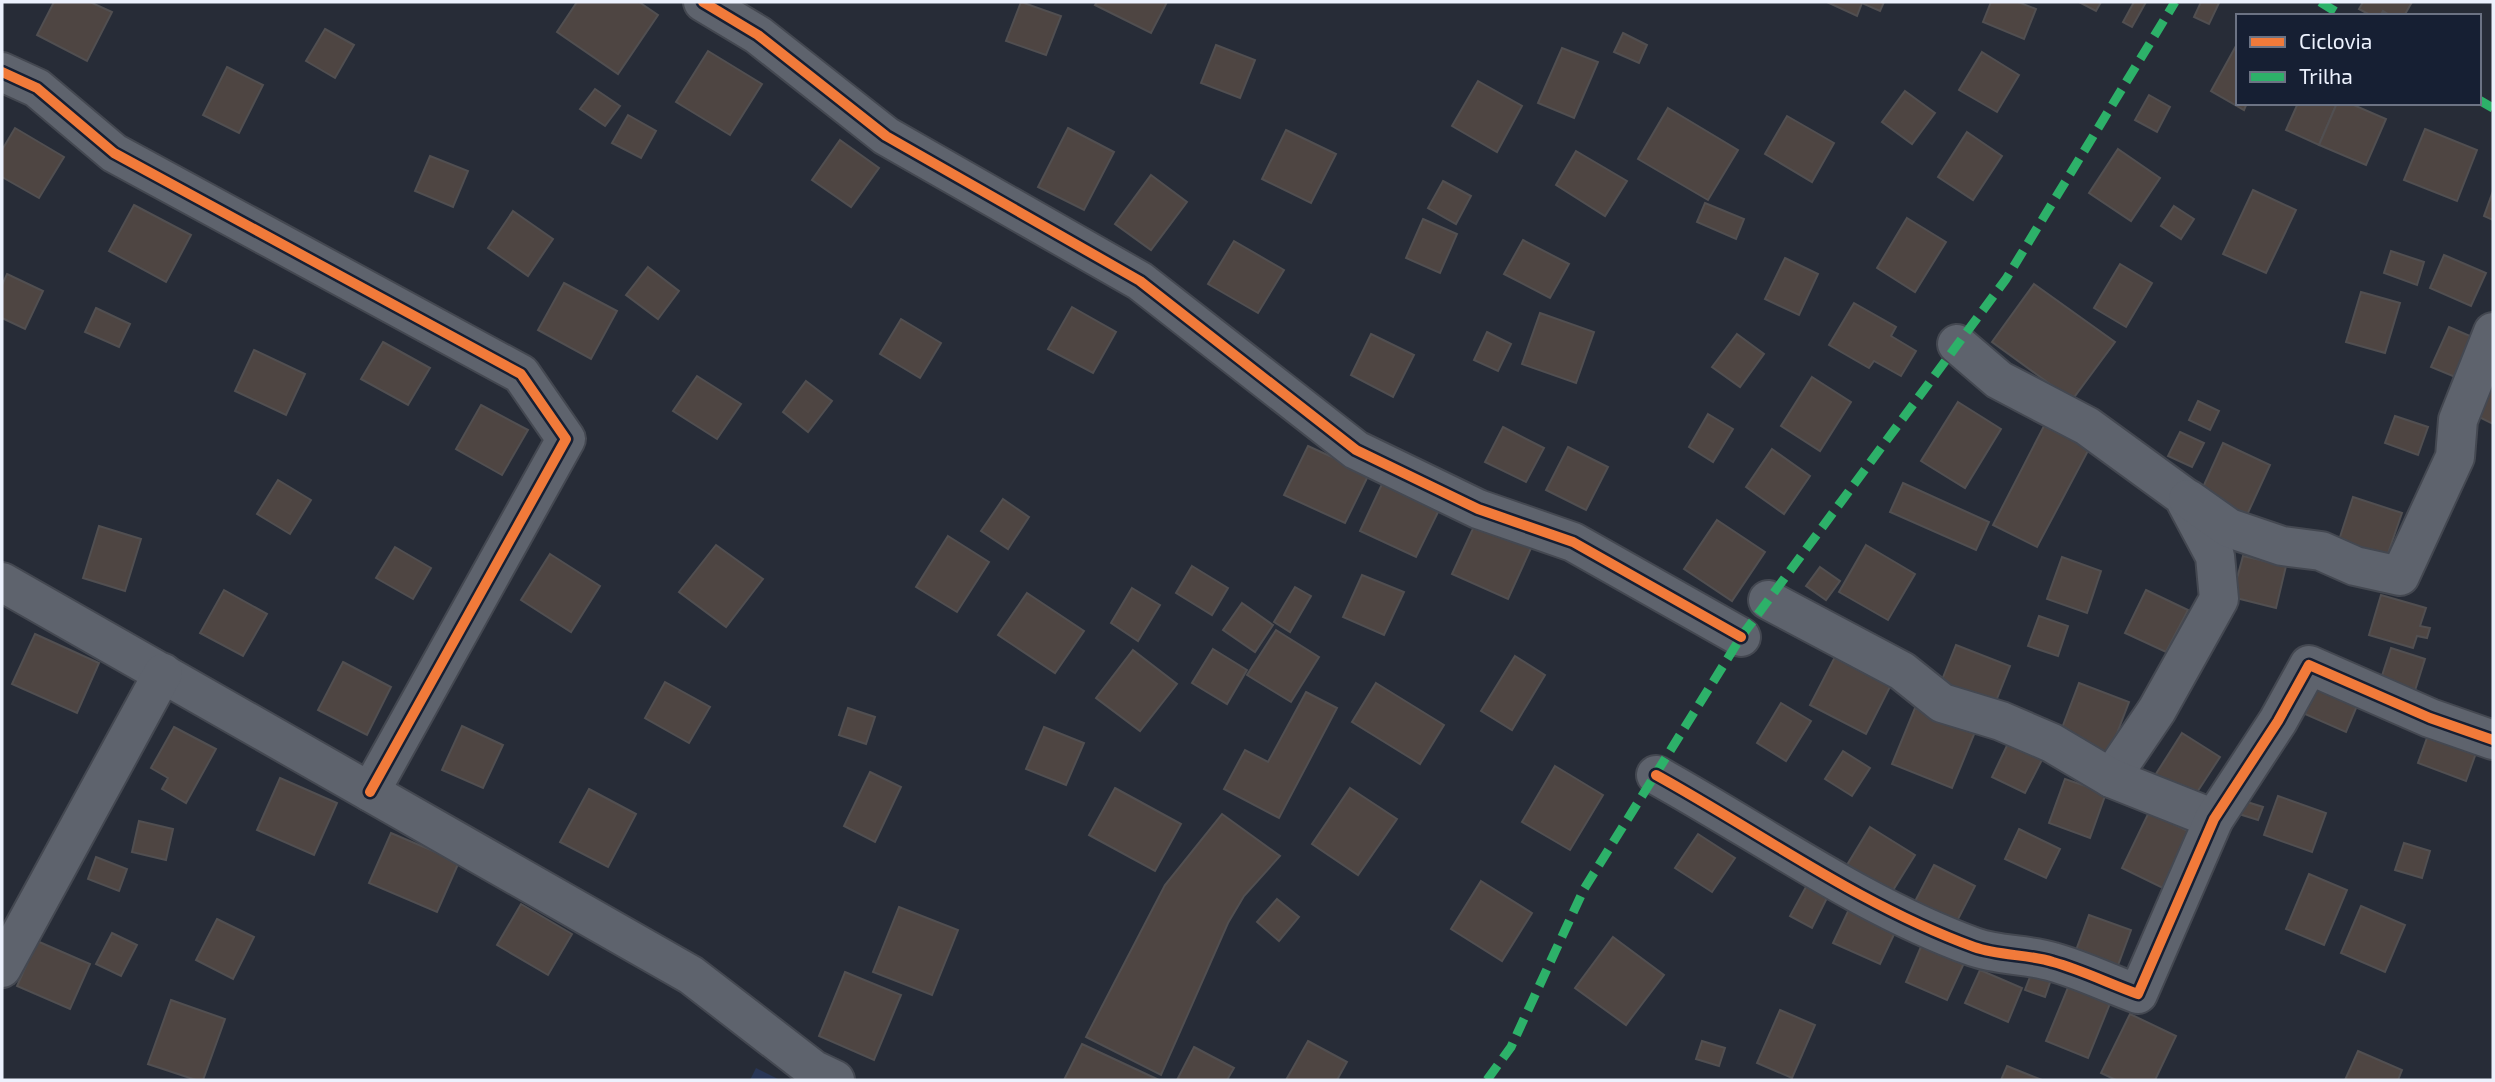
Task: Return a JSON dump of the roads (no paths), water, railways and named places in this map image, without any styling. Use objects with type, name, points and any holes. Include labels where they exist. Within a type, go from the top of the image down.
[{"type":"street","points":[[703,2],[758,35],[886,135],[1140,281],[1356,450],[1478,509],[1573,542],[1741,637]]},
{"type":"street","points":[[2,72],[37,89],[114,153],[521,374],[566,439],[370,792]]},
{"type":"street","points":[[1957,344],[1999,380],[2088,426],[2229,528],[2282,546],[2321,551],[2355,566],[2400,576],[2455,457],[2458,420],[2493,332]]},
{"type":"street","points":[[2111,778],[2157,710],[2219,599],[2215,556],[2183,496]]},
{"type":"street","points":[[2,582],[691,975],[814,1070],[835,1080]]},
{"type":"street","points":[[1768,600],[1902,671],[1942,703],[2001,721],[2052,743],[2111,778],[2214,819]]},
{"type":"street","points":[[1656,775],[1727,814],[1835,881],[1910,919],[1977,948],[2053,961],[2138,994],[2214,819],[2278,721],[2309,665],[2430,718],[2493,740]]},
{"type":"street","points":[[2,968],[163,673]]}]
